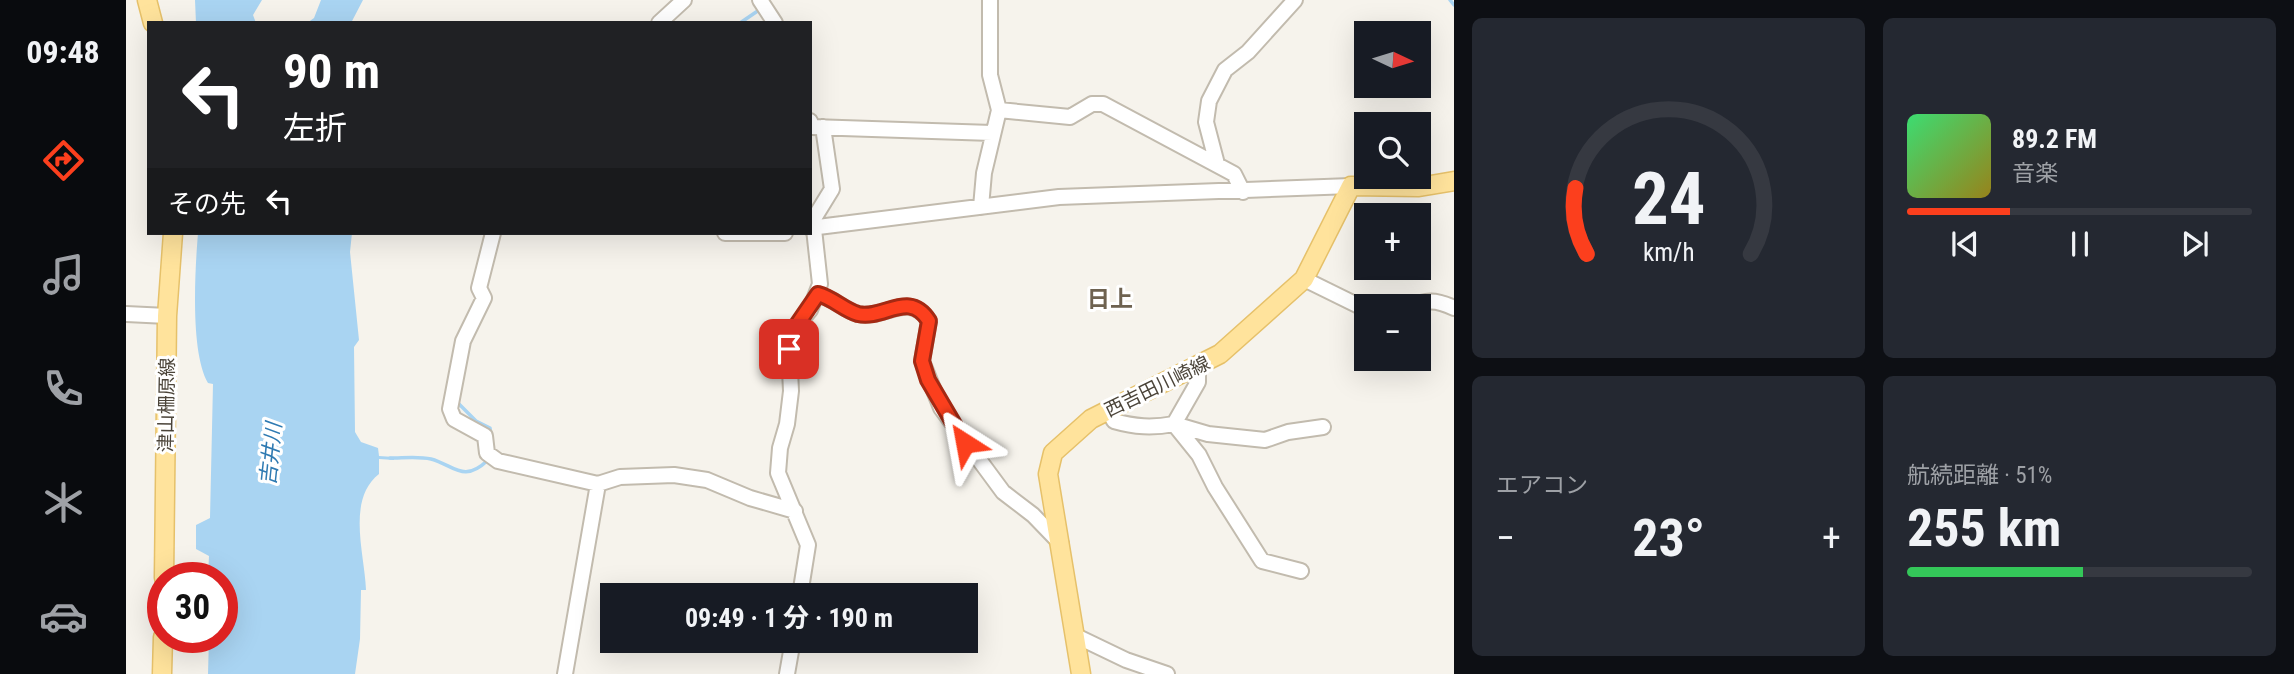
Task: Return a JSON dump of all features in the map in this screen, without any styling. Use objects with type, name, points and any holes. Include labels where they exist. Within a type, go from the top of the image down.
[{"type":"main road","points":[[147,0],[152,21]]},
{"type":"main road","points":[[1351,186],[1419,187],[1454,181]]},
{"type":"main road","name":"西吉田川崎線","points":[[1081,674],[1048,474],[1053,453],[1090,419],[1198,368],[1230,346],[1304,279],[1351,186]]},
{"type":"main road","name":"津山柵原線","points":[[164,562],[167,316],[173,235]]},
{"type":"main road","points":[[162,674],[163,653]]},
{"type":"street","points":[[661,21],[684,0]]},
{"type":"street","points":[[760,0],[774,21]]},
{"type":"street","points":[[981,207],[979,196],[999,110],[990,75],[990,0]]},
{"type":"street","points":[[1217,164],[1206,122],[1209,101],[1225,70],[1248,52],[1295,0]]},
{"type":"street","points":[[999,110],[1070,117],[1092,104],[1103,104],[1234,174],[1243,192]]},
{"type":"street","points":[[812,224],[832,189],[817,124],[992,133]]},
{"type":"street","points":[[812,228],[1059,197],[1351,186]]},
{"type":"street","points":[[492,235],[479,288],[484,298],[463,341],[450,409],[454,419],[485,436],[487,453],[498,461],[598,484],[620,477],[685,477],[707,480],[750,498],[795,511]]},
{"type":"street","points":[[802,583],[808,545],[778,473],[790,391],[789,349],[794,329],[818,294],[812,235]]},
{"type":"street","points":[[1304,279],[1354,304]]},
{"type":"street","points":[[818,294],[861,315],[898,307],[914,307],[923,312],[929,321],[922,361],[942,408],[1003,492],[1034,515],[1061,544]]},
{"type":"street","points":[[1431,302],[1442,302],[1454,308]]},
{"type":"street","points":[[126,314],[167,316]]},
{"type":"street","points":[[1174,424],[1185,409],[1198,382],[1198,368]]},
{"type":"street","points":[[1108,410],[1114,421],[1129,425],[1152,428],[1174,424],[1208,434],[1265,440],[1288,432],[1324,428]]},
{"type":"street","points":[[1174,424],[1199,455],[1215,487],[1262,561],[1301,571]]},
{"type":"street","points":[[565,674],[598,484]]},
{"type":"street","points":[[1074,635],[1126,660],[1167,674]]},
{"type":"street","points":[[787,674],[791,653]]},
{"type":"water","points":[[195,0],[262,0],[253,15],[255,21],[196,21]]},
{"type":"water","points":[[321,0],[363,0],[352,21],[310,21],[314,18]]},
{"type":"water","name":"吉井川","points":[[198,235],[352,235],[350,252],[359,340],[354,347],[355,432],[361,442],[378,448],[379,456],[394,457],[394,460],[379,459],[379,474],[369,485],[360,513],[366,590],[361,590],[360,639],[355,674],[208,674],[209,653],[238,653],[238,562],[209,562],[209,556],[196,549],[196,525],[210,518],[213,384],[208,383],[202,369],[196,332]]},
{"type":"waterway","points":[[1450,0],[1454,5]]},
{"type":"waterway","points":[[743,21],[762,8]]},
{"type":"waterway","points":[[458,338],[474,304]]},
{"type":"waterway","points":[[447,395],[449,379]]},
{"type":"waterway","points":[[456,401],[476,421],[490,428],[491,436]]},
{"type":"waterway","points":[[390,458],[426,458],[465,472],[472,471],[488,460]]},
{"type":"district","name":"日上","points":[[1110,299]]},
{"type":"route","points":[[789,349],[794,329],[810,310],[818,294],[861,315],[898,307],[914,307],[923,312],[929,321],[922,361],[928,380],[942,408],[965,443]]}]
